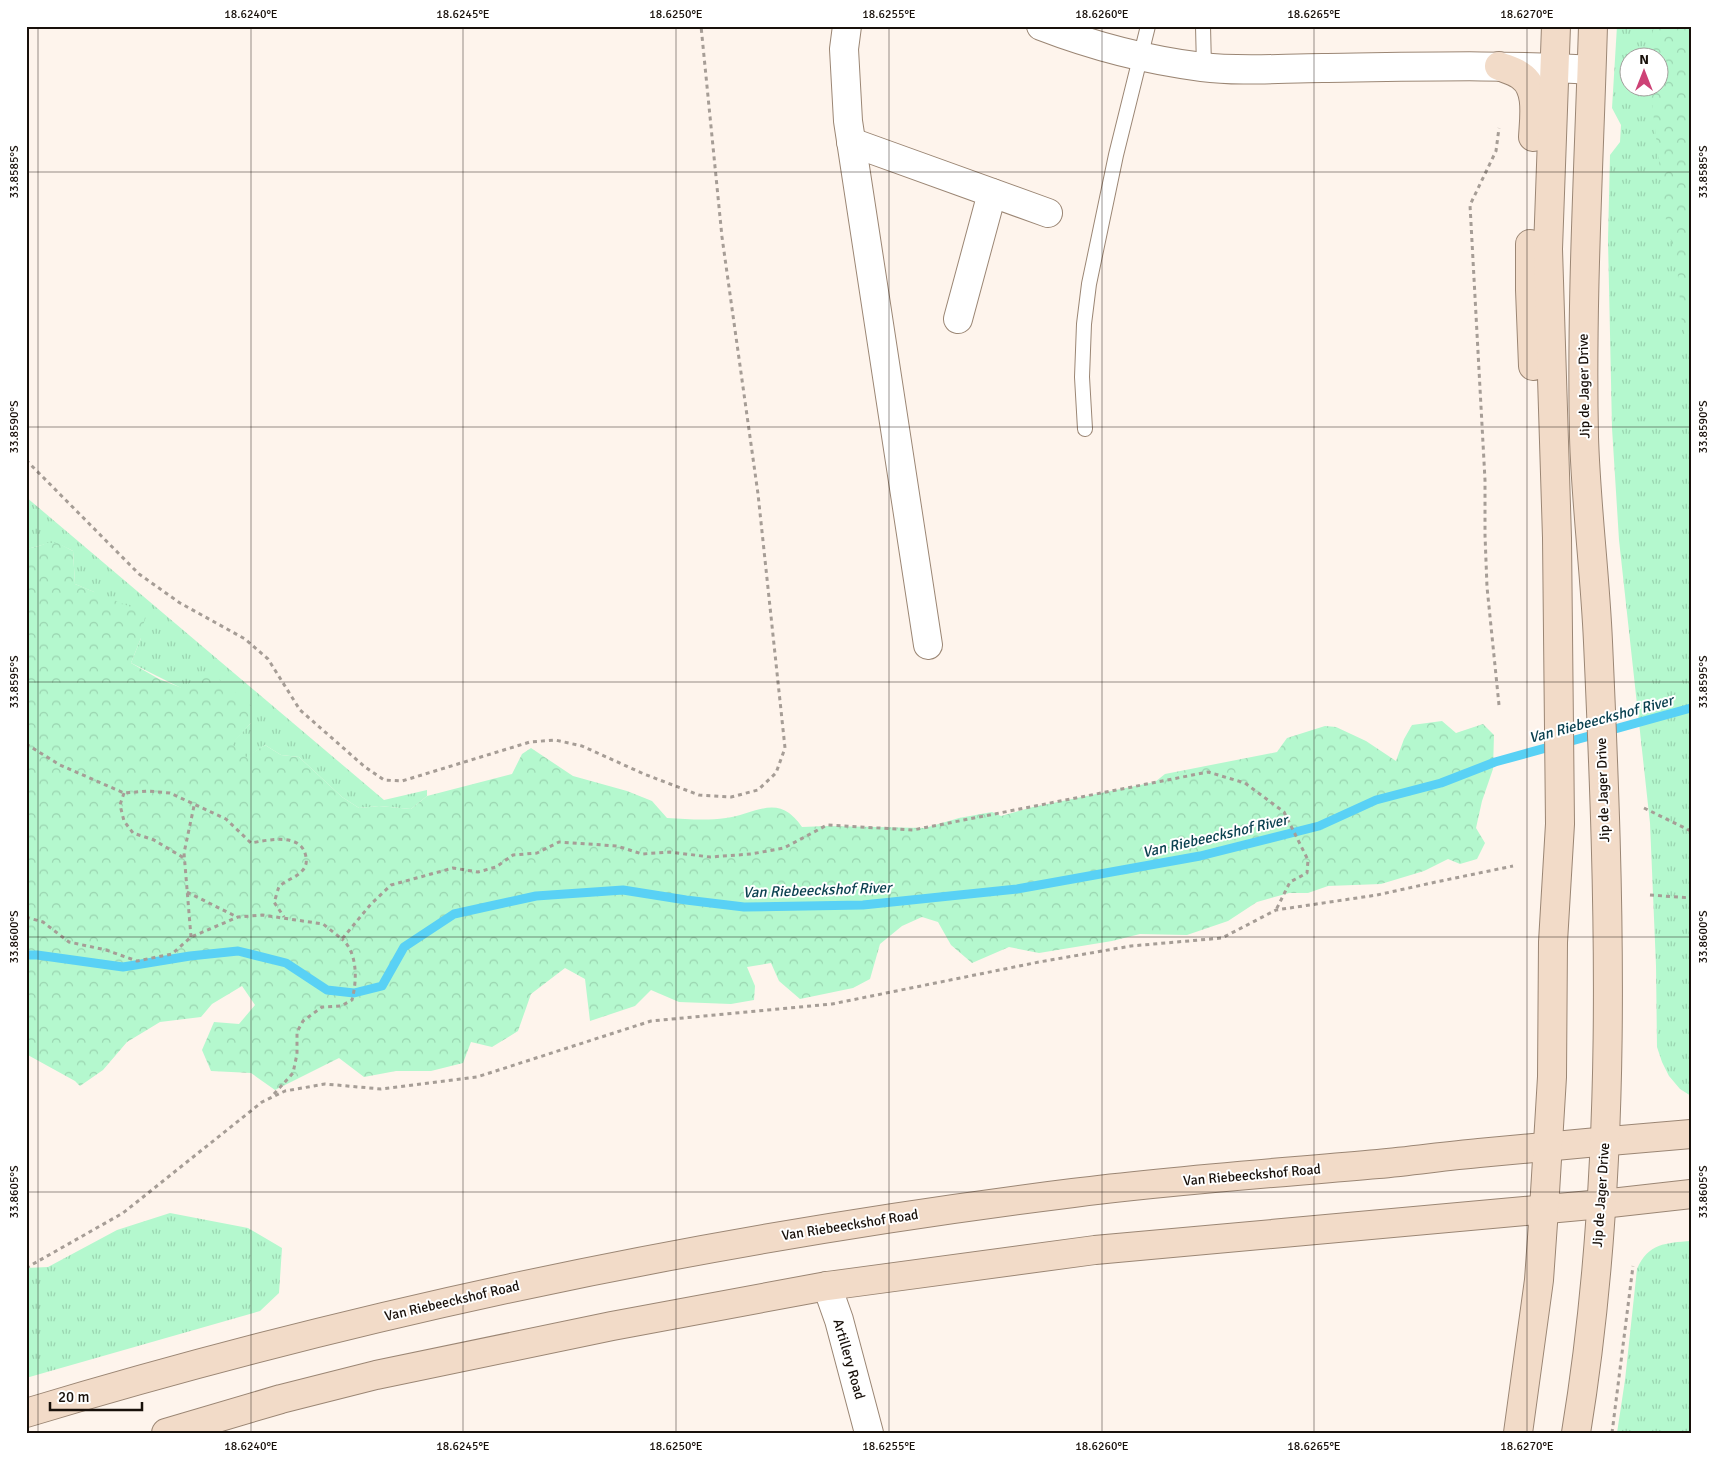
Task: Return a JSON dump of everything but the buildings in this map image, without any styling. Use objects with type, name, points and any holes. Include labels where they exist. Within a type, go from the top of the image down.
[{"type":"main road","points":[[1518,1433],[1539,1280],[1544,1209],[1552,1077],[1553,942],[1560,824],[1557,538],[1548,248],[1556,26]]},
{"type":"main road","name":"Jip de Jager Drive","points":[[1576,1433],[1588,1349],[1602,1204],[1606,1141],[1609,982],[1598,638],[1584,421],[1583,304],[1593,26]]},
{"type":"main road","points":[[1499,66],[1522,76],[1534,97],[1530,290],[1536,452],[1542,486],[1557,538]]},
{"type":"main road","name":"Van Riebeeckshof Road","points":[[26,1413],[205,1362],[365,1321],[498,1290],[710,1248],[845,1226],[1073,1193],[1691,1134]]},
{"type":"main road","points":[[166,1433],[281,1399],[376,1375],[612,1326],[827,1286],[1095,1250],[1602,1204],[1691,1194]]},
{"type":"street","points":[[847,26],[844,49],[848,120],[928,645]]},
{"type":"street","points":[[1041,26],[1083,42],[1140,57],[1204,68],[1499,66],[1591,70]]},
{"type":"street","points":[[851,142],[1048,213]]},
{"type":"street","points":[[958,319],[992,194]]},
{"type":"street","name":"Artillery Road","points":[[827,1286],[839,1320],[869,1433]]},
{"type":"lane","points":[[1084,429],[1082,368],[1084,324],[1089,284],[1116,155],[1148,26]]},
{"type":"lane","points":[[1203,26],[1204,68]]},
{"type":"path","points":[[26,460],[140,574],[180,602],[246,639],[268,659],[300,710],[366,767],[384,780],[402,780],[530,742],[555,740],[582,746],[644,774],[699,795],[731,797],[758,790],[776,773],[785,748],[758,494],[722,237],[701,26]]},
{"type":"path","points":[[1499,128],[1496,151],[1470,205],[1484,471],[1487,578],[1499,705]]},
{"type":"path","points":[[26,744],[60,765],[124,793],[148,791],[170,793],[194,806],[226,819],[251,843],[276,839],[288,840],[298,844],[305,851],[307,864],[302,871],[280,887],[274,902],[285,917]]},
{"type":"path","points":[[342,939],[371,904],[390,885],[453,868],[478,872],[496,867],[513,856],[537,853],[560,842],[617,846],[642,854],[670,852],[710,856],[751,854],[784,848],[827,825],[913,830],[1208,772],[1244,783],[1284,812],[1308,860],[1307,873],[1290,882],[1276,910]]},
{"type":"path","points":[[124,793],[120,805],[124,821],[133,832],[154,840],[185,858]]},
{"type":"path","points":[[190,937],[184,853],[194,806]]},
{"type":"path","points":[[1644,808],[1691,831]]},
{"type":"path","points":[[26,1268],[123,1213],[262,1102],[285,1091],[325,1084],[381,1089],[477,1077],[650,1021],[832,1004],[1020,965],[1130,946],[1222,938],[1276,910],[1377,895],[1514,866]]},
{"type":"path","points":[[186,892],[238,917]]},
{"type":"path","points":[[1650,895],[1691,898]]},
{"type":"path","points":[[26,919],[29,918],[43,922],[69,942],[106,950],[137,961],[172,954],[190,937],[238,917],[262,915],[323,924],[347,943],[355,958],[352,1000],[341,1006],[322,1007],[303,1021],[297,1032],[297,1054],[293,1073],[272,1097]]},
{"type":"path","points":[[1612,1433],[1633,1266]]},
{"type":"green space","points":[[1617,26],[1691,26],[1691,1096],[1680,1089],[1669,1076],[1657,1047],[1656,966],[1650,823],[1619,540],[1612,428],[1608,240],[1610,155],[1620,142],[1621,125],[1612,108]]},
{"type":"green space","points":[[1653,26],[1691,26],[1691,343],[1685,335],[1682,323],[1676,255],[1667,229],[1651,98],[1670,98],[1670,48],[1652,48]]},
{"type":"green space","points":[[26,497],[384,800],[427,790],[427,796],[411,809],[379,806],[359,808],[342,797],[299,757],[281,755],[265,745],[246,758],[231,744],[251,723],[131,663],[141,638],[94,592],[75,584],[73,551],[54,543],[26,549]]},
{"type":"green space","points":[[47,543],[58,543],[73,551],[75,584],[131,607],[145,617],[141,638],[131,663],[159,679],[182,688],[208,671],[257,712],[251,723],[232,744],[246,757],[265,745],[281,755],[299,757],[342,797],[359,808],[379,806],[411,809],[427,796],[512,774],[522,754],[531,748],[573,776],[627,791],[652,801],[667,818],[719,819],[734,817],[758,809],[774,808],[782,809],[789,813],[802,827],[925,828],[959,818],[992,812],[1001,816],[1033,807],[1155,782],[1165,774],[1277,752],[1287,738],[1325,726],[1336,727],[1366,741],[1396,761],[1404,739],[1412,725],[1442,721],[1456,733],[1483,724],[1494,735],[1493,769],[1482,801],[1476,828],[1485,843],[1477,859],[1460,864],[1448,859],[1424,871],[1381,884],[1328,886],[1308,893],[1289,893],[1257,902],[1228,921],[1187,935],[1140,934],[1112,941],[1039,953],[1009,947],[972,963],[951,945],[938,922],[922,917],[902,926],[880,944],[870,979],[853,988],[800,999],[779,981],[771,963],[747,967],[755,986],[754,1000],[731,1004],[679,1002],[651,990],[635,1006],[590,1021],[585,979],[565,968],[531,994],[518,1031],[492,1047],[471,1042],[463,1063],[431,1071],[396,1071],[364,1077],[339,1058],[275,1090],[251,1073],[211,1071],[202,1050],[214,1022],[239,1024],[255,1005],[242,986],[212,1004],[201,1017],[160,1022],[127,1042],[103,1070],[80,1086],[75,1081],[26,1054],[26,549]]},
{"type":"green space","points":[[170,1213],[248,1228],[282,1248],[279,1293],[260,1311],[26,1378],[26,1268],[48,1267],[117,1230]]},
{"type":"green space","points":[[1691,1241],[1691,1433],[1617,1433],[1625,1380],[1637,1269],[1641,1260],[1652,1249],[1666,1244]]},
{"type":"waterway","name":"Van Riebeeckshof River","points":[[26,955],[123,967],[190,956],[238,951],[286,963],[327,990],[354,993],[382,986],[404,947],[454,914],[536,896],[623,890],[744,907],[863,905],[1017,889],[1200,856],[1319,826],[1376,800],[1441,783],[1495,762],[1691,708]]}]
